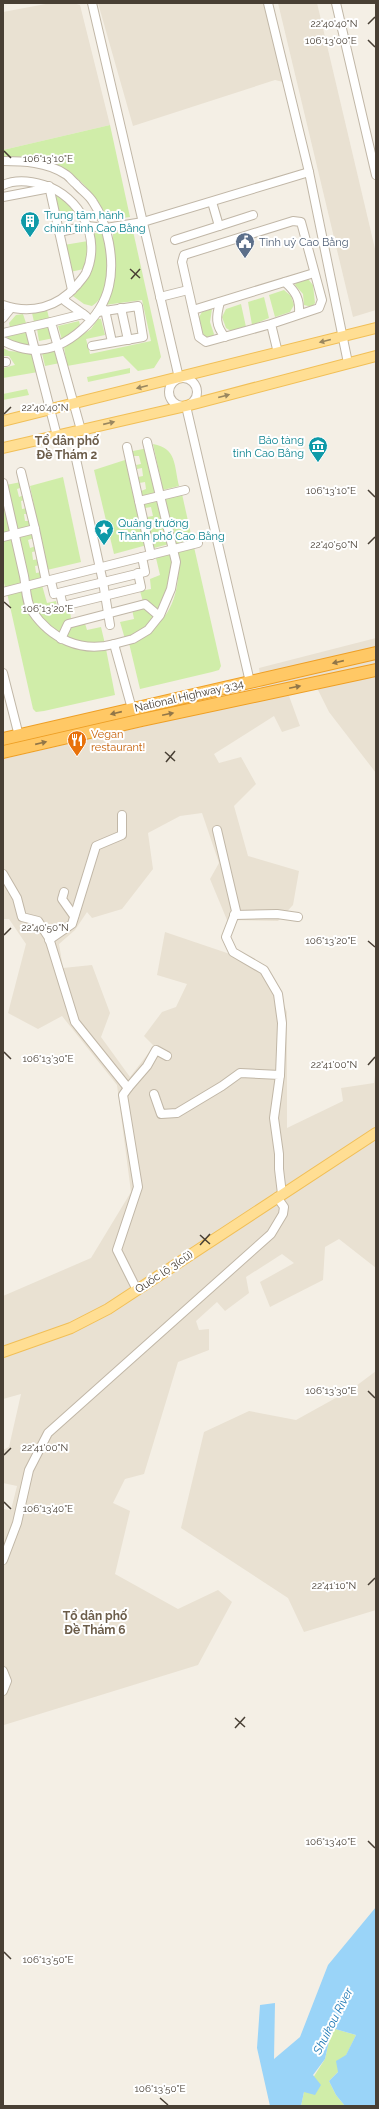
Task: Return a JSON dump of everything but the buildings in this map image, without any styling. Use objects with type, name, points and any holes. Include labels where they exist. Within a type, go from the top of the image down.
[{"type":"highway","name":"National Highway 3;34","points":[[3,752],[20,742],[132,709],[376,653]]},
{"type":"highway","name":"National Highway 3;34","points":[[3,740],[20,742],[376,670]]},
{"type":"highway","points":[[250,682],[253,696]]},
{"type":"main road","points":[[3,421],[376,328]]},
{"type":"main road","points":[[3,448],[186,406],[376,356]]},
{"type":"main road","name":"Quốc lộ 3(cũ)","points":[[3,1352],[71,1328],[108,1309],[279,1195],[376,1133]]},
{"type":"street","points":[[92,3],[180,378]]},
{"type":"street","points":[[268,3],[309,172],[348,363]]},
{"type":"street","points":[[336,3],[374,160],[376,175]]},
{"type":"street","points":[[3,161],[31,161],[64,173],[93,201],[106,228],[111,266],[109,287],[101,311],[72,339],[57,345],[36,350],[3,341]]},
{"type":"street","points":[[59,232],[87,226],[106,228],[143,222],[309,172]]},
{"type":"street","points":[[6,311],[40,308],[65,299],[86,274],[91,256],[90,237],[84,218],[76,205],[65,195],[49,187],[31,181],[6,184],[12,195]]},
{"type":"street","points":[[3,197],[49,187]]},
{"type":"street","points":[[49,187],[72,290]]},
{"type":"street","points":[[212,202],[219,226]]},
{"type":"street","points":[[175,240],[253,215]]},
{"type":"street","points":[[293,221],[301,222],[314,273],[322,300],[319,308],[271,324],[206,342],[199,337],[182,262],[184,255],[293,221]]},
{"type":"street","points":[[193,310],[314,273]]},
{"type":"street","points":[[285,282],[296,292],[300,302],[299,314]]},
{"type":"street","points":[[160,297],[188,290]]},
{"type":"street","points":[[65,299],[91,320]]},
{"type":"street","points":[[220,302],[216,318],[219,329],[225,337]]},
{"type":"street","points":[[92,346],[144,338],[138,306],[101,311]]},
{"type":"street","points":[[120,308],[128,340]]},
{"type":"street","points":[[101,311],[112,342]]},
{"type":"street","points":[[3,333],[83,314]]},
{"type":"street","points":[[51,322],[75,403],[81,430]]},
{"type":"street","points":[[271,324],[278,353]]},
{"type":"street","points":[[29,327],[57,436]]},
{"type":"street","points":[[180,378],[192,381],[197,388],[194,402],[186,406],[177,404],[170,398],[170,388],[175,380],[180,378]]},
{"type":"street","points":[[186,406],[250,682]]},
{"type":"street","points":[[3,483],[32,610],[47,628],[61,639],[84,646],[100,648],[133,639],[148,630],[159,616],[171,589],[176,562],[148,442]]},
{"type":"street","points":[[127,447],[151,555]]},
{"type":"street","points":[[76,459],[103,582],[110,625]]},
{"type":"street","points":[[21,472],[48,581],[54,594],[145,572],[142,557]]},
{"type":"street","points":[[139,501],[185,490]]},
{"type":"street","points":[[3,537],[35,529]]},
{"type":"street","points":[[3,592],[198,543]]},
{"type":"street","points":[[60,593],[63,606],[141,587],[138,573]]},
{"type":"street","points":[[61,639],[68,624],[145,604],[159,616]]},
{"type":"street","points":[[114,644],[132,709]]},
{"type":"street","points":[[3,673],[20,742]]},
{"type":"street","points":[[50,940],[72,924],[96,846],[122,835],[122,815]]},
{"type":"street","points":[[3,1560],[17,1524],[29,1470],[48,1433],[271,1234],[283,1214],[284,1207],[279,1195],[279,1154],[274,1118],[280,1075],[282,1023],[278,994],[264,970],[233,952],[226,937],[236,911],[217,830]]},
{"type":"street","points":[[3,874],[17,898],[22,918],[38,921],[50,940],[75,1022],[128,1088]]},
{"type":"street","points":[[64,892],[62,899],[74,916]]},
{"type":"street","points":[[234,916],[277,914],[298,917]]},
{"type":"street","points":[[137,1290],[116,1250],[138,1187],[124,1095],[128,1088],[147,1066],[156,1050],[167,1056]]},
{"type":"street","points":[[154,1094],[162,1114],[177,1113],[222,1086],[240,1073],[280,1075]]},
{"type":"street","points":[[3,1671],[7,1681],[3,1691]]},
{"type":"shaded area","points":[[51,3],[73,3],[80,5],[110,125],[3,150],[3,12]]},
{"type":"shaded area","points":[[98,3],[265,3],[283,82],[275,80],[133,126]]},
{"type":"shaded area","points":[[278,3],[317,3],[376,253],[376,310],[353,317]]},
{"type":"shaded area","points":[[376,638],[376,773],[329,712],[317,688],[289,696],[300,726],[282,732],[274,716],[214,754],[219,763],[241,757],[256,784],[234,806],[248,856],[299,871],[293,905],[278,921],[227,920],[210,879],[219,863],[202,813],[180,816],[148,833],[153,869],[122,909],[92,918],[87,912],[75,930],[59,944],[63,968],[92,965],[110,1013],[101,1037],[130,1077],[154,1046],[144,1036],[162,1012],[176,1007],[187,984],[157,975],[165,932],[227,953],[269,970],[287,1012],[287,1128],[343,1101],[341,1088],[374,1083],[376,1068],[376,1268],[339,1239],[325,1247],[323,1280],[270,1307],[260,1282],[294,1263],[282,1254],[246,1277],[249,1293],[225,1311],[217,1302],[196,1321],[199,1330],[209,1329],[209,1350],[178,1362],[144,1474],[125,1479],[113,1503],[130,1511],[115,1574],[178,1609],[218,1590],[232,1602],[198,1665],[4,1725],[3,1727],[3,1509],[11,1510],[17,1486],[3,1483],[3,1450],[9,1447],[21,1394],[3,1399],[3,1296],[91,1258],[131,1192],[117,1085],[62,1016],[38,1029],[8,1013],[26,944],[9,919],[3,919],[3,759],[263,699],[259,668]]},
{"type":"shaded area","points":[[376,1371],[376,1610],[304,1632],[288,1598],[181,1528],[204,1432],[249,1411],[296,1420],[352,1389]]},
{"type":"green space","points":[[110,125],[130,217],[116,219],[106,217],[88,189],[77,178],[58,166],[25,157],[3,158],[3,150]]},
{"type":"green space","points":[[54,194],[59,194],[80,214],[58,219]]},
{"type":"green space","points":[[123,230],[133,231],[161,357],[154,368],[138,371],[123,356],[67,366],[64,347],[91,329],[98,319],[101,319],[105,335],[86,339],[90,354],[151,341],[142,300],[105,305],[113,282],[113,234]]},
{"type":"green space","points":[[94,233],[103,234],[107,273],[103,292],[99,300],[92,306],[84,304],[73,296],[85,281],[91,268],[94,252]]},
{"type":"green space","points":[[88,241],[88,256],[84,269],[70,272],[64,245]]},
{"type":"green space","points":[[308,279],[313,285],[315,303],[312,307],[304,305],[303,294],[295,285],[297,281]]},
{"type":"green space","points":[[284,290],[291,296],[294,305],[290,312],[275,317],[269,295]]},
{"type":"green space","points":[[264,297],[269,318],[252,325],[248,302]]},
{"type":"green space","points":[[241,304],[246,327],[231,331],[226,328],[222,317],[226,309]]},
{"type":"green space","points":[[212,309],[210,322],[214,334],[212,337],[206,337],[202,333],[199,317],[202,312]]},
{"type":"green space","points":[[47,310],[49,318],[34,322],[32,313]]},
{"type":"green space","points":[[23,314],[26,323],[10,327],[9,323],[16,315]]},
{"type":"green space","points":[[79,321],[80,325],[72,335],[62,340],[58,326]]},
{"type":"green space","points":[[50,327],[54,338],[39,341],[37,329]]},
{"type":"green space","points":[[26,331],[30,346],[8,341],[7,336]]},
{"type":"green space","points":[[3,348],[9,351],[33,353],[38,372],[3,378],[3,368],[15,365],[9,356],[3,356]]},
{"type":"green space","points":[[56,349],[60,363],[45,366],[42,353]]},
{"type":"green space","points":[[130,368],[130,373],[88,382],[87,377]]},
{"type":"green space","points":[[27,389],[29,395],[3,400],[3,394]]},
{"type":"green space","points":[[153,444],[161,446],[170,454],[175,465],[179,486],[163,490]]},
{"type":"green space","points":[[148,448],[158,492],[142,496],[141,491],[146,489],[145,482],[139,483],[138,477],[143,476],[142,468],[137,469],[136,465],[141,464],[139,456],[133,456],[133,451]]},
{"type":"green space","points":[[128,459],[147,545],[114,554],[94,470]]},
{"type":"green space","points":[[63,477],[81,562],[47,570],[30,486]]},
{"type":"green space","points":[[21,482],[23,487],[17,489],[19,497],[24,495],[25,500],[21,501],[22,509],[27,508],[29,514],[24,514],[25,521],[31,521],[32,527],[16,530],[6,485]]},
{"type":"green space","points":[[182,494],[192,539],[175,544],[165,498]]},
{"type":"green space","points":[[3,497],[11,531],[3,533]]},
{"type":"green space","points":[[160,500],[169,544],[154,548],[152,542],[158,540],[156,533],[151,535],[150,529],[155,528],[153,520],[148,521],[147,517],[153,516],[151,507],[145,508],[144,503]]},
{"type":"green space","points":[[33,533],[34,538],[28,540],[30,548],[36,546],[37,551],[32,552],[33,560],[39,559],[40,565],[35,566],[36,573],[42,572],[43,578],[27,581],[17,537]]},
{"type":"green space","points":[[12,538],[23,583],[5,588],[3,577],[3,540]]},
{"type":"green space","points":[[194,547],[221,666],[219,670],[212,672],[140,689],[129,643],[155,627],[170,609],[178,581],[177,552]]},
{"type":"green space","points":[[172,552],[169,583],[159,611],[145,629],[125,639],[120,622],[134,619],[131,604],[143,602],[140,591],[151,589],[150,579],[160,575],[156,558]]},
{"type":"green space","points":[[42,585],[47,603],[56,601],[58,611],[70,609],[71,619],[83,617],[87,630],[101,627],[105,644],[82,643],[60,635],[33,609],[27,589]]},
{"type":"green space","points":[[24,590],[28,604],[59,639],[106,649],[115,695],[44,711],[36,712],[33,709],[7,593]]},
{"type":"green space","points":[[335,2029],[356,2035],[338,2072],[329,2081],[336,2095],[345,2106],[301,2106],[304,2092],[325,2059],[331,2032]]},
{"type":"water","name":"Shuikou River","points":[[376,1907],[376,2106],[345,2106],[336,2095],[329,2081],[338,2072],[336,2061],[346,2055],[356,2035],[335,2029],[331,2032],[325,2059],[313,2075],[321,2085],[315,2095],[304,2092],[301,2106],[270,2106],[257,2048],[260,2005],[275,2003],[274,2059],[300,2037],[328,1965]]},
{"type":"place","name":"Trung tâm hành chính tỉnh Cao Bằng","points":[[30,238]]},
{"type":"place","name":"Tỉnh uỷ Cao Bằng","points":[[245,259]]},
{"type":"place","name":"Bảo tàng tỉnh Cao Bằng","points":[[318,463]]},
{"type":"place","name":"Quảng trường Thành phố Cao Bằng","points":[[104,546]]},
{"type":"place","name":"Vegan restaurant!","points":[[77,757]]},
{"type":"district","name":"Tổ dân phố Đề Thám 2","points":[[67,448]]},
{"type":"district","name":"Tổ dân phố Đề Thám 6","points":[[95,1623]]}]
